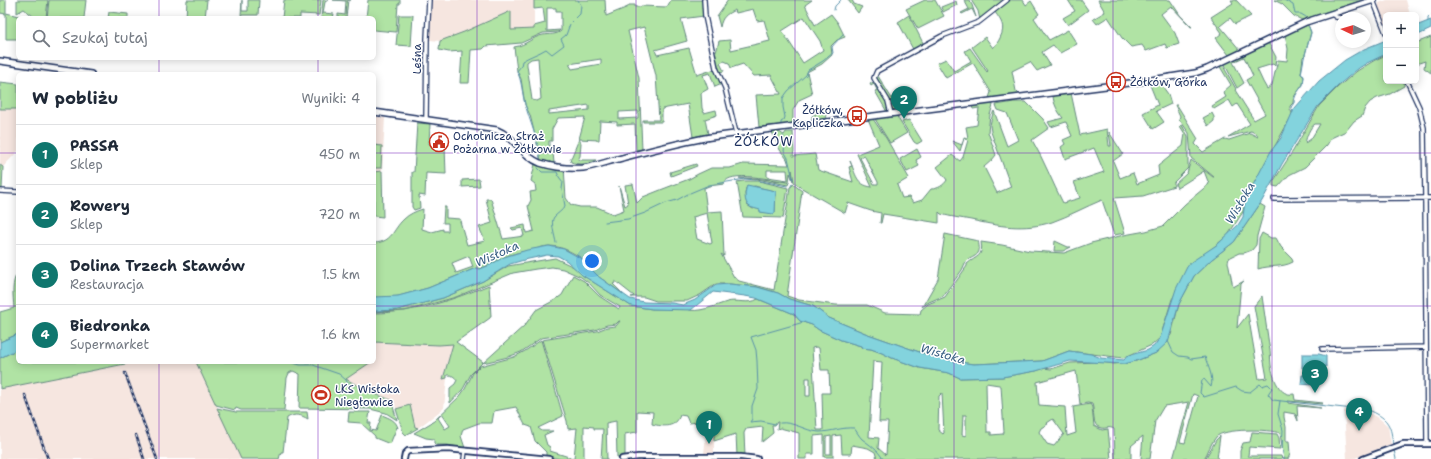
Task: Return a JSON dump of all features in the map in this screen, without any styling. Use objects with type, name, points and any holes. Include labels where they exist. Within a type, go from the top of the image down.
[{"type":"main road","points":[[376,112],[497,130],[508,136],[531,158],[541,163],[562,167],[583,168],[692,140],[736,133],[1138,82],[1195,72],[1234,56],[1306,22],[1373,0]]},
{"type":"main road","points":[[0,61],[77,72]]},
{"type":"street","name":"Leśna","points":[[426,119],[429,0]]},
{"type":"street","points":[[704,0],[705,16],[716,68],[725,88],[736,133]]},
{"type":"street","points":[[891,114],[888,101],[874,78],[877,71],[942,36],[979,22],[1007,0]]},
{"type":"street","points":[[1373,0],[1383,26]]},
{"type":"street","points":[[1363,459],[1397,446],[1429,444],[1426,347],[1426,198],[1424,128],[1419,107],[1408,84]]},
{"type":"street","points":[[0,191],[16,192]]},
{"type":"street","points":[[1274,200],[1431,198]]},
{"type":"street","points":[[1322,349],[1426,347]]},
{"type":"street","points":[[404,459],[406,452],[411,450],[440,449],[549,459]]},
{"type":"street","points":[[464,459],[465,451]]},
{"type":"street","points":[[622,459],[638,457],[697,459],[741,457],[756,459]]},
{"type":"shaded area","points":[[431,0],[534,0],[534,29],[511,30],[511,11],[440,41],[430,40]]},
{"type":"shaded area","points":[[1387,0],[1406,0],[1409,12],[1383,12],[1383,20],[1378,7],[1379,3]]},
{"type":"shaded area","points":[[0,109],[16,109],[16,153],[3,167],[0,165]]},
{"type":"shaded area","points":[[376,116],[385,118],[382,171],[376,172]]},
{"type":"shaded area","points":[[376,342],[439,345],[453,344],[443,378],[447,378],[444,408],[418,428],[415,427],[410,405],[396,409],[394,399],[391,400],[367,391],[346,379],[368,364],[376,364]]},
{"type":"shaded area","points":[[126,364],[197,364],[242,459],[0,459],[0,388]]},
{"type":"shaded area","points":[[1344,410],[1371,414],[1380,419],[1388,426],[1391,444],[1353,459],[1347,459]]},
{"type":"shaded area","points":[[708,412],[712,412],[714,429],[714,458],[705,458],[704,454]]},
{"type":"green space","points":[[0,0],[6,0],[6,13],[19,16],[16,16],[16,39],[6,39],[6,14],[0,13]]},
{"type":"green space","points":[[17,0],[48,0],[46,16],[33,16],[24,9],[17,13]]},
{"type":"green space","points":[[49,0],[86,0],[84,16],[47,16]]},
{"type":"green space","points":[[187,0],[207,0],[205,16],[186,16]]},
{"type":"green space","points":[[242,0],[242,11],[248,11],[248,0],[259,0],[258,15],[241,15]]},
{"type":"green space","points":[[284,0],[321,0],[319,15],[300,14],[300,16],[282,16]]},
{"type":"green space","points":[[323,0],[328,0],[325,2],[323,13],[334,14],[334,16],[321,16]]},
{"type":"green space","points":[[333,0],[348,0],[346,16],[338,16],[338,14],[345,15],[346,1]]},
{"type":"green space","points":[[368,0],[400,0],[400,4],[398,4],[396,32],[376,30],[376,16],[366,16]]},
{"type":"green space","points":[[534,0],[605,0],[606,16],[628,7],[629,5],[635,5],[635,7],[667,7],[671,0],[703,0],[704,16],[681,19],[687,41],[655,50],[657,55],[689,48],[697,75],[715,69],[722,84],[715,87],[710,73],[703,75],[708,89],[701,93],[702,108],[704,113],[716,110],[717,115],[705,119],[708,134],[693,137],[688,104],[662,109],[662,122],[643,122],[643,120],[659,120],[656,76],[644,27],[628,31],[639,78],[642,149],[636,150],[635,124],[617,125],[617,122],[600,121],[599,140],[579,139],[585,117],[558,118],[552,129],[552,141],[549,141],[549,152],[553,152],[554,163],[541,160],[530,115],[525,105],[521,79],[517,71],[514,47],[522,45],[536,37],[555,34],[561,31],[561,11],[556,11],[556,8],[547,8],[547,31],[560,30],[558,32],[543,33],[521,43],[486,46],[483,49],[471,50],[469,83],[460,83],[462,51],[449,52],[439,50],[440,41],[511,11],[511,30],[534,29],[534,26],[545,23],[543,8],[534,9]],"holes":[[[538,58],[541,99],[537,101],[532,100],[527,65],[527,62],[531,59]],[[601,59],[601,64],[572,69],[569,64]],[[589,105],[589,110],[549,114],[549,111]],[[638,111],[638,118],[619,119],[619,112]]]},
{"type":"green space","points":[[728,0],[812,0],[805,5],[815,25],[831,14],[838,23],[845,37],[837,40],[831,46],[832,55],[822,64],[807,72],[812,94],[799,100],[793,110],[793,124],[759,127],[756,95],[781,94],[771,75],[754,76],[743,64],[731,68],[729,63],[724,61],[720,63],[724,71],[720,72],[715,54],[719,41],[730,40],[731,50],[770,41],[764,20],[757,21],[753,9],[736,13],[735,10],[725,16],[720,27],[717,16]],"holes":[[[804,17],[820,41],[823,50],[803,63],[782,31]]]},
{"type":"green space","points":[[848,0],[852,0],[854,4],[862,7],[858,13]]},
{"type":"green space","points":[[925,0],[935,0],[944,16],[918,29],[906,9]]},
{"type":"green space","points":[[964,0],[969,0],[976,17],[972,9],[962,14],[961,13],[969,9]]},
{"type":"green space","points":[[971,0],[1005,0],[980,20],[978,11]]},
{"type":"green space","points":[[1009,0],[1023,0],[1026,5],[1031,1],[1039,14],[1034,18],[1049,40],[1068,30],[1077,44],[1060,53],[1053,45],[1042,52],[1050,65],[1037,71],[1030,62],[1012,71],[1016,91],[1020,95],[989,98],[991,92],[973,63],[946,78],[937,63],[946,59],[954,71],[971,61],[965,51],[970,48],[987,72],[988,71],[972,47],[985,37],[993,48],[996,45],[1002,34],[1003,27],[995,12]]},
{"type":"green space","points":[[1068,0],[1081,0],[1088,10],[1068,25],[1063,18],[1075,11]]},
{"type":"green space","points":[[1098,0],[1170,0],[1180,15],[1192,27],[1191,27],[1171,6],[1161,14],[1175,33],[1179,44],[1167,48],[1165,44],[1146,51],[1142,45],[1131,47],[1122,38],[1108,17],[1097,24],[1093,19],[1105,12]]},
{"type":"green space","points":[[1231,0],[1236,0],[1251,16],[1235,24],[1230,18],[1220,26],[1240,50],[1229,55],[1216,38],[1222,33],[1211,17],[1233,3]]},
{"type":"green space","points":[[1274,0],[1363,0],[1302,20],[1294,16],[1282,4]]},
{"type":"green space","points":[[956,1],[957,5],[943,12],[941,7]]},
{"type":"green space","points":[[109,12],[128,14],[128,16],[108,16]]},
{"type":"green space","points":[[399,15],[413,15],[411,46],[396,45]]},
{"type":"green space","points":[[909,15],[924,45],[914,51],[898,22]]},
{"type":"green space","points":[[1308,25],[1311,32],[1305,55],[1303,57],[1301,74],[1304,77],[1303,83],[1290,106],[1292,113],[1291,117],[1245,200],[1243,212],[1228,235],[1208,252],[1199,257],[1172,299],[1160,338],[1152,345],[1123,358],[1069,351],[1042,361],[974,364],[958,362],[928,355],[865,333],[829,318],[813,306],[757,287],[716,284],[700,295],[687,301],[656,301],[644,297],[631,297],[634,296],[615,281],[613,284],[623,294],[599,277],[589,267],[591,264],[571,252],[555,246],[544,246],[533,250],[519,252],[482,268],[476,268],[428,288],[399,296],[384,298],[376,297],[376,243],[389,238],[404,219],[415,212],[423,209],[422,229],[432,232],[443,229],[443,231],[448,231],[448,223],[443,223],[444,207],[446,207],[446,218],[460,219],[467,245],[485,241],[479,227],[492,223],[486,199],[491,199],[503,239],[524,236],[522,228],[513,230],[511,228],[525,225],[526,233],[534,231],[528,206],[531,200],[530,192],[536,191],[535,184],[531,181],[535,164],[546,168],[564,167],[566,198],[571,205],[580,207],[597,207],[613,214],[624,210],[619,186],[625,206],[628,204],[625,185],[633,184],[637,203],[643,197],[689,179],[711,168],[730,168],[743,164],[789,165],[772,132],[779,132],[784,135],[786,132],[793,132],[793,156],[815,154],[818,170],[853,182],[849,167],[852,166],[857,178],[863,184],[872,187],[857,154],[879,145],[868,119],[873,119],[886,138],[909,178],[897,185],[902,198],[909,197],[913,203],[922,200],[931,189],[934,189],[946,182],[947,180],[937,167],[952,155],[960,161],[963,157],[968,140],[964,138],[963,142],[964,137],[968,138],[966,127],[977,125],[979,108],[973,109],[972,106],[992,103],[993,105],[988,132],[996,155],[984,167],[997,193],[1011,187],[991,132],[990,125],[994,111],[1007,146],[1018,140],[1007,113],[998,110],[996,105],[1026,102],[1043,119],[1049,128],[1032,140],[1063,203],[1080,198],[1074,182],[1104,172],[1094,148],[1065,159],[1061,147],[1065,144],[1063,140],[1072,136],[1066,122],[1051,127],[1048,122],[1063,118],[1056,107],[1053,95],[1071,93],[1080,135],[1107,129],[1109,146],[1111,146],[1109,132],[1123,154],[1113,161],[1120,178],[1133,173],[1137,184],[1159,175],[1158,166],[1183,146],[1185,134],[1180,126],[1182,125],[1188,136],[1188,168],[1174,182],[1174,186],[1143,196],[1114,198],[1125,233],[1114,235],[1102,200],[1065,217],[1042,225],[1011,227],[948,216],[939,212],[939,223],[883,214],[880,223],[881,213],[848,203],[845,213],[800,187],[794,182],[792,170],[793,181],[790,173],[789,182],[753,177],[734,177],[727,180],[724,184],[704,188],[707,212],[722,211],[724,256],[721,254],[734,277],[739,281],[774,290],[790,187],[793,184],[802,191],[787,296],[799,300],[836,305],[867,305],[885,313],[920,314],[921,310],[928,304],[945,297],[967,264],[980,253],[982,247],[981,242],[1030,251],[1064,253],[1091,243],[1163,226],[1185,204],[1209,184],[1204,171],[1177,188],[1175,184],[1187,173],[1191,160],[1214,177],[1191,158],[1189,133],[1179,119],[1180,116],[1175,105],[1177,105],[1198,139],[1195,144],[1203,152],[1225,139],[1229,140],[1250,133],[1258,137],[1257,134],[1251,131],[1228,137],[1250,124],[1237,104],[1233,107],[1229,100],[1214,109],[1212,106],[1226,97],[1223,92],[1231,85],[1219,65],[1222,64],[1236,89],[1235,90],[1254,120],[1265,114],[1246,80],[1253,76],[1244,57],[1233,62],[1244,83],[1237,88],[1224,63],[1268,42],[1276,57],[1275,66],[1273,64],[1257,69],[1267,89],[1272,85],[1278,60],[1287,61],[1288,49],[1285,34]],"holes":[[[864,155],[878,184],[874,184],[860,158]],[[767,170],[787,170],[788,180],[767,177]],[[707,213],[712,243],[710,244],[697,239],[693,217]],[[469,256],[473,267],[456,273],[452,263]]]},
{"type":"green space","points":[[1431,37],[1431,73],[1424,68],[1425,61],[1419,63],[1419,42]]},
{"type":"green space","points":[[1383,56],[1383,84],[1404,84],[1404,86],[1390,94],[1370,102],[1365,108],[1362,116],[1354,121],[1346,131],[1331,138],[1327,145],[1305,167],[1289,175],[1278,187],[1273,186],[1273,182],[1319,106],[1357,71]],"holes":[[[1315,124],[1320,124],[1311,139],[1305,143],[1308,132],[1311,128]]]},
{"type":"green space","points":[[876,74],[899,110],[893,110],[876,80]]},
{"type":"green space","points":[[875,81],[889,105],[889,111],[887,112],[875,91],[877,90],[874,84],[871,86],[870,84]]},
{"type":"green space","points":[[0,82],[16,84],[16,109],[0,109]]},
{"type":"green space","points":[[1160,83],[1168,94],[1171,104],[1156,111],[1164,122],[1153,129],[1143,113],[1158,105],[1150,85]]},
{"type":"green space","points":[[822,106],[827,118],[812,120],[812,116],[816,114],[815,109]]},
{"type":"green space","points":[[1212,113],[1214,121],[1208,126],[1203,118]]},
{"type":"green space","points":[[896,115],[907,133],[890,143],[875,119]]},
{"type":"green space","points":[[909,120],[922,141],[917,144],[914,142],[902,122]]},
{"type":"green space","points":[[417,123],[430,124],[429,144],[445,146],[446,174],[426,173],[425,196],[419,195],[420,208],[414,210],[412,207],[412,172],[414,172]]},
{"type":"green space","points":[[579,139],[581,143],[580,156],[578,160],[596,160],[584,164],[571,162],[570,159]]},
{"type":"green space","points":[[952,141],[962,145],[960,151]]},
{"type":"green space","points":[[376,145],[382,146],[381,168],[376,168]]},
{"type":"green space","points":[[917,149],[921,157],[916,160],[919,166],[907,172],[900,159]]},
{"type":"green space","points":[[696,164],[697,166],[671,176],[670,172]]},
{"type":"green space","points":[[0,165],[3,167],[2,190],[0,189]]},
{"type":"green space","points":[[382,171],[383,217],[376,216],[376,172]]},
{"type":"green space","points":[[739,178],[754,178],[789,182],[788,185],[757,179]]},
{"type":"green space","points":[[479,179],[480,186],[462,187],[462,180]]},
{"type":"green space","points":[[759,181],[788,188],[783,218],[743,217],[737,182]],"holes":[[[755,186],[776,191],[775,212],[761,212],[760,210],[755,208],[753,209],[747,205],[745,194],[746,188]]]},
{"type":"green space","points":[[1260,204],[1265,207],[1256,245],[1252,250],[1239,253],[1229,258],[1228,262],[1233,287],[1244,281],[1241,284],[1237,328],[1248,314],[1259,379],[1267,378],[1254,306],[1262,296],[1271,365],[1275,380],[1284,392],[1294,394],[1295,400],[1323,403],[1288,401],[1288,403],[1321,408],[1297,406],[1298,421],[1295,414],[1284,412],[1286,441],[1289,441],[1290,454],[1288,459],[1284,459],[1280,433],[1247,430],[1228,432],[1216,437],[1204,459],[1173,459],[1189,402],[1164,406],[1155,421],[1150,459],[1141,459],[1143,436],[1131,446],[1131,459],[1115,459],[1114,429],[1098,427],[1095,422],[1092,404],[1088,403],[1080,404],[1076,371],[1037,382],[1039,405],[1065,407],[1067,436],[1076,433],[1073,407],[1090,404],[1092,407],[1094,426],[1102,430],[1108,429],[1111,459],[877,459],[875,452],[868,448],[852,445],[851,454],[842,454],[841,435],[833,436],[833,457],[824,457],[824,435],[814,436],[814,454],[807,454],[807,459],[799,459],[799,433],[780,428],[777,429],[778,422],[775,425],[772,425],[773,433],[762,442],[763,427],[746,429],[744,433],[745,456],[737,456],[736,434],[714,441],[712,412],[708,413],[708,423],[706,428],[704,424],[699,422],[689,423],[686,416],[680,415],[675,422],[669,426],[660,426],[652,424],[653,412],[637,411],[637,432],[625,434],[625,456],[617,457],[616,421],[606,423],[607,459],[601,459],[603,429],[594,429],[594,427],[584,426],[584,459],[561,459],[546,456],[546,452],[535,441],[531,427],[525,425],[516,407],[494,411],[492,423],[479,423],[463,429],[461,436],[465,448],[436,445],[434,443],[434,439],[426,438],[414,433],[434,421],[460,396],[473,373],[480,366],[514,357],[541,340],[563,416],[538,428],[542,431],[553,431],[544,435],[547,445],[550,447],[550,451],[574,458],[577,428],[568,429],[567,421],[542,340],[597,331],[607,327],[616,326],[620,321],[616,324],[607,325],[595,330],[541,338],[521,352],[483,363],[525,325],[536,310],[562,295],[573,275],[584,281],[599,296],[619,309],[620,307],[600,295],[581,277],[563,269],[552,267],[513,273],[456,297],[405,311],[376,312],[397,310],[443,298],[483,281],[508,266],[555,258],[574,267],[582,275],[631,306],[652,309],[696,310],[731,301],[751,302],[758,299],[794,314],[800,321],[812,325],[819,330],[841,340],[861,346],[862,348],[871,349],[920,368],[949,373],[960,378],[1002,377],[1036,371],[1044,368],[1051,369],[1070,363],[1101,362],[1114,364],[1136,361],[1156,353],[1171,335],[1179,304],[1194,276],[1212,259],[1234,242]],"holes":[[[812,348],[819,348],[821,370],[829,370],[830,393],[822,393],[823,430],[817,430]],[[873,361],[882,362],[879,422],[888,422],[886,455],[878,448],[879,438],[869,437]],[[806,378],[810,378],[810,396],[806,396]],[[986,383],[1001,386],[1004,432],[1003,434],[991,435],[991,432],[987,432]],[[942,393],[944,433],[943,434],[938,430],[939,396]],[[1193,394],[1198,396],[1185,443],[1180,442]],[[442,414],[450,426],[445,429],[438,418]],[[963,415],[966,415],[966,436],[962,435]],[[1053,419],[1064,434],[1054,446],[1047,444],[1039,432],[1041,428],[1048,424],[1047,423]],[[831,436],[831,454],[826,454],[826,437]]]},
{"type":"green space","points":[[1262,233],[1271,238],[1276,238],[1281,247],[1292,258],[1293,262],[1285,265],[1258,269],[1259,239]]},
{"type":"green space","points":[[945,234],[978,241],[979,252],[966,261],[962,270],[943,296],[922,307],[938,279]]},
{"type":"green space","points":[[1055,241],[1071,247],[1063,251],[1054,251]]},
{"type":"green space","points":[[16,276],[16,335],[0,342],[0,312],[14,308],[14,280]]},
{"type":"green space","points":[[489,285],[491,316],[456,342],[483,362],[471,374],[463,389],[450,403],[450,388],[457,380],[453,376],[449,375],[447,375],[447,378],[443,379],[453,344],[439,345],[376,342],[376,313],[404,311],[433,305]]},
{"type":"green space","points":[[16,350],[16,364],[125,364],[0,389],[0,358]]},
{"type":"green space","points":[[197,364],[368,364],[346,379],[367,391],[391,400],[397,420],[386,413],[370,409],[299,408],[300,374],[293,371],[289,373],[287,378],[284,410],[241,410],[236,408],[235,410],[216,405]]},
{"type":"green space","points":[[410,405],[415,427],[418,428],[406,435],[403,432],[396,409]]},
{"type":"green space","points":[[217,408],[236,412],[307,412],[308,419],[298,415],[293,415],[287,418],[283,452],[281,452],[279,459],[241,459]]},
{"type":"green space","points":[[349,412],[370,412],[368,423],[371,423],[370,430],[376,431],[382,415],[394,421],[398,428],[397,427],[390,444],[375,438],[375,436],[361,423],[348,422]]},
{"type":"green space","points":[[1252,432],[1277,434],[1280,449],[1249,447],[1248,456],[1281,456],[1282,459],[1240,459],[1240,451],[1243,443],[1250,442]]},
{"type":"green space","points":[[1220,436],[1217,459],[1205,459],[1216,440]]},
{"type":"water","points":[[1431,20],[1431,29],[1419,35],[1419,25]]},
{"type":"water","points":[[1383,41],[1383,55],[1359,68],[1341,83],[1318,106],[1282,164],[1262,201],[1234,242],[1212,259],[1194,276],[1179,304],[1168,342],[1156,353],[1136,361],[1124,364],[1070,361],[1036,371],[1002,377],[960,378],[949,373],[920,368],[871,349],[862,348],[861,346],[841,340],[819,330],[812,325],[800,321],[794,314],[756,298],[713,292],[691,310],[652,309],[631,306],[582,275],[567,261],[558,256],[547,255],[510,264],[483,281],[443,298],[397,310],[376,311],[376,297],[398,296],[428,288],[476,268],[480,269],[490,265],[504,257],[527,250],[549,246],[564,249],[591,264],[592,266],[589,267],[599,277],[630,299],[644,302],[683,305],[695,300],[716,285],[730,284],[757,287],[813,306],[829,318],[865,333],[928,355],[958,362],[974,364],[1042,361],[1069,351],[1091,354],[1101,358],[1124,360],[1127,356],[1148,350],[1154,346],[1160,338],[1176,289],[1187,267],[1191,262],[1218,244],[1238,225],[1243,217],[1245,200],[1271,151],[1281,138],[1294,109],[1319,81],[1345,60],[1364,49],[1371,48],[1371,46]]},
{"type":"water","points":[[747,185],[776,191],[775,213],[760,212],[760,210],[748,205],[745,197]]},
{"type":"water","points":[[16,335],[16,350],[0,358],[0,342]]},
{"type":"water","points":[[1302,354],[1319,354],[1326,356],[1326,367],[1302,368]]},
{"type":"water","points":[[1302,375],[1313,375],[1314,378],[1311,381],[1313,382],[1313,385],[1301,384]]},
{"type":"waterway","points":[[540,158],[538,144],[525,104],[517,71],[521,66],[522,61],[525,59],[546,49],[552,54],[564,45],[561,39],[566,35],[570,24],[580,14],[581,5],[578,0]]},
{"type":"waterway","points":[[834,10],[835,6],[841,0]]},
{"type":"waterway","points":[[1284,0],[1293,5],[1295,14],[1301,14],[1306,17]]},
{"type":"waterway","points":[[1428,21],[1428,18],[1431,15]]},
{"type":"waterway","points":[[1293,112],[1291,107],[1297,93],[1303,85],[1304,76],[1301,74],[1311,33],[1309,27]]},
{"type":"waterway","points":[[781,124],[785,117],[783,98],[788,91],[806,75],[808,70],[833,53],[832,47],[843,34]]},
{"type":"waterway","points":[[783,136],[785,144],[784,151],[788,158],[793,179]]},
{"type":"waterway","points":[[538,168],[542,172],[557,172],[563,182],[562,189],[565,206],[554,217],[552,222],[556,243]]},
{"type":"waterway","points":[[690,193],[709,185],[745,179],[787,186]]},
{"type":"waterway","points":[[605,222],[628,219],[677,200],[688,194]]},
{"type":"waterway","points":[[775,424],[761,421],[750,422],[752,419],[752,406],[758,389],[756,350],[751,337],[804,322]]},
{"type":"waterway","points":[[1168,341],[1173,352],[1179,356],[1188,357],[1191,359],[1205,357],[1212,383],[1211,387],[1204,379],[1202,380],[1200,393],[1204,397],[1236,387],[1242,391],[1250,392],[1260,384],[1262,386],[1268,384],[1272,388],[1268,394],[1273,400],[1371,411],[1382,417],[1388,424],[1393,445]]},
{"type":"waterway","points":[[297,364],[313,365],[339,374],[348,384],[354,386]]},
{"type":"waterway","points":[[1280,401],[1278,414],[1283,430],[1282,447],[1284,459]]},
{"type":"waterway","points":[[780,423],[790,423],[819,432],[854,428],[862,439],[876,450],[883,459]]},
{"type":"waterway","points":[[1394,450],[1396,459]]},
{"type":"railway","points":[[125,373],[157,459]]},
{"type":"railway","points":[[25,395],[48,459]]},
{"type":"railway","points":[[136,435],[144,459]]},
{"type":"place","name":"Żółków, Górka","points":[[1116,82]]},
{"type":"place","name":"Żółków, Kapliczka","points":[[857,116]]},
{"type":"place","name":"Rowery","points":[[904,119]]},
{"type":"place","name":"Ochotnicza Straż Pożarna w Żółkowie","points":[[439,142]]},
{"type":"place","name":"Dolina Trzech Stawów","points":[[1315,393]]},
{"type":"place","name":"LKS Wisłoka Niegłowice","points":[[321,395]]},
{"type":"place","name":"Biedronka","points":[[1359,431]]},
{"type":"place","name":"PASSA","points":[[709,444]]},
{"type":"district","name":"ŻÓŁKÓW","points":[[764,141]]},
{"type":"water label","name":"Wisłoka","points":[[1240,203]]},
{"type":"water label","name":"Wisłoka","points":[[497,254]]},
{"type":"water label","name":"Wisłoka","points":[[943,354]]}]
